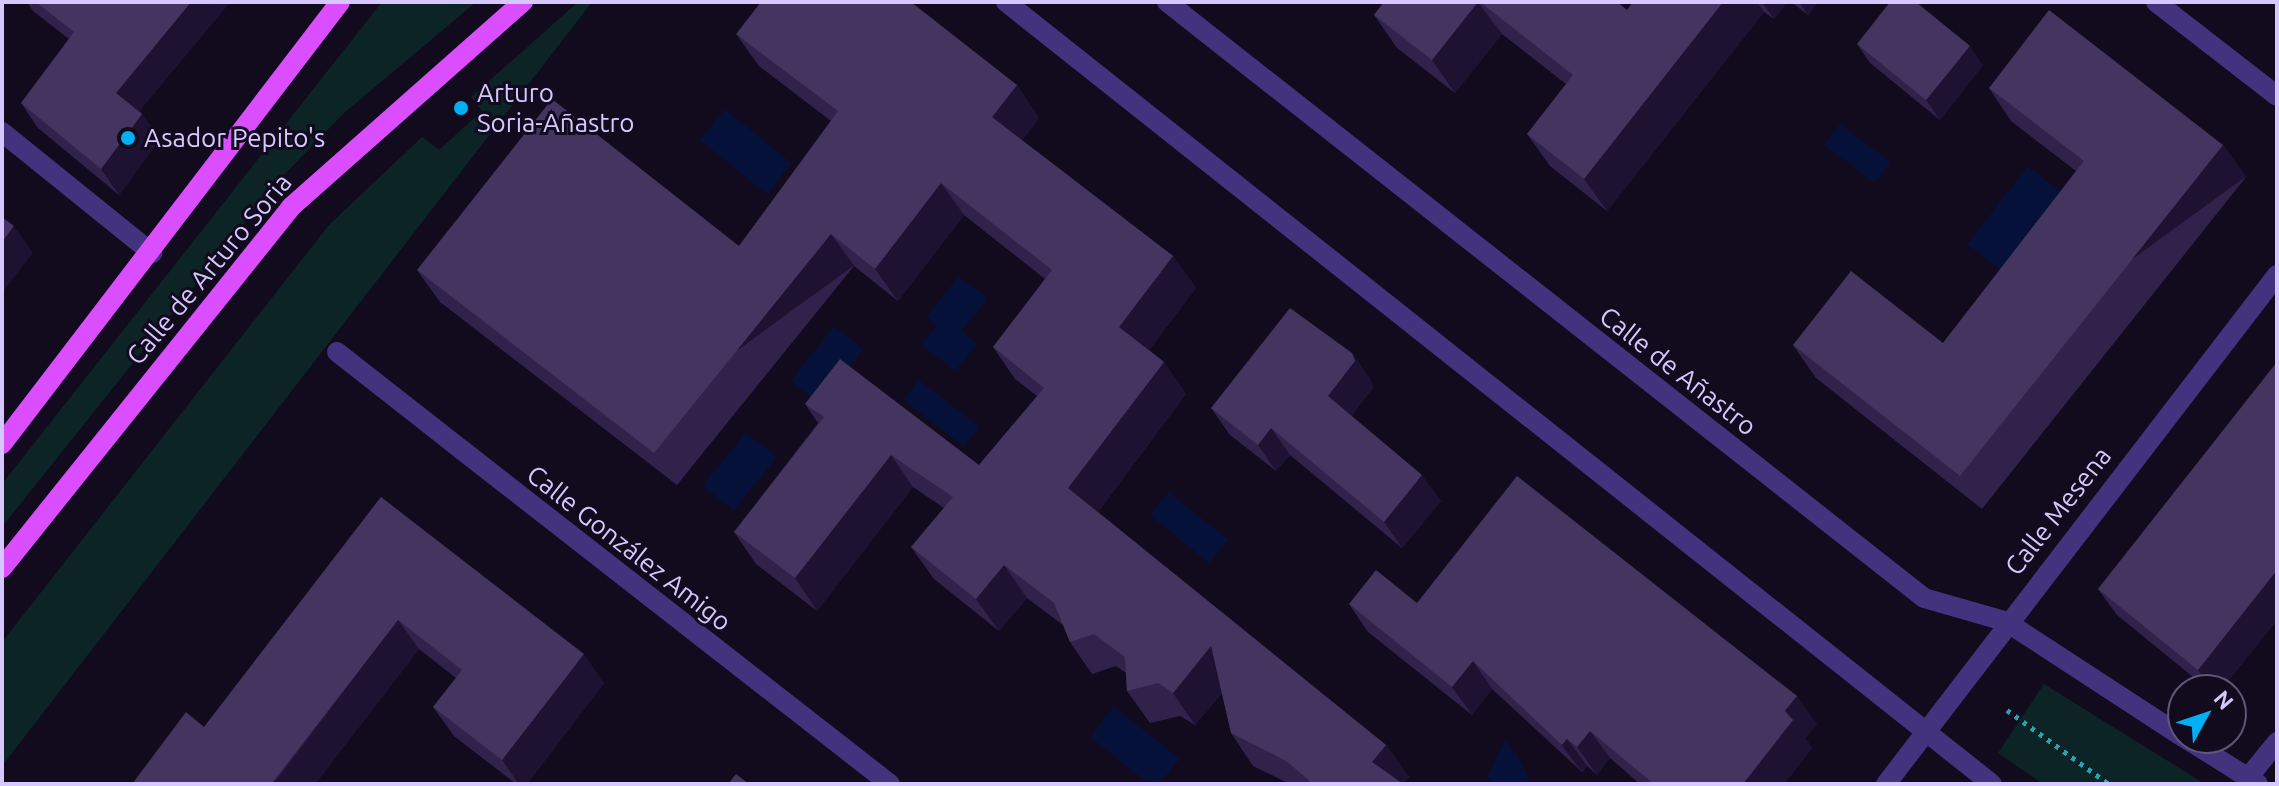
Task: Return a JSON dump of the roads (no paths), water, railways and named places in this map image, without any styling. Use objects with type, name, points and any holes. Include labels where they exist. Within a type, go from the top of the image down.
[{"type":"main road","name":"Calle de Arturo Soria","points":[[2,444],[152,253],[340,2]]},
{"type":"main road","name":"Calle de Arturo Soria","points":[[2,568],[291,207],[521,3]]},
{"type":"street","points":[[1006,2],[1922,733],[1992,784]]},
{"type":"street","name":"Calle de Añastro","points":[[1167,2],[1924,598],[2005,621],[2167,727]]},
{"type":"street","points":[[2156,2],[2277,96]]},
{"type":"street","points":[[2,132],[152,253]]},
{"type":"street","name":"Calle Mesena","points":[[1886,784],[2005,621],[2277,275]]},
{"type":"street","name":"Calle González Amigo","points":[[337,352],[890,784]]},
{"type":"street","points":[[2253,782],[2277,742]]},
{"type":"street","name":"Calle de Añastro","points":[[2209,754],[2253,782]]},
{"type":"place","name":"Arturo Soria-Añastro","points":[[461,108]]},
{"type":"place","name":"Asador Pepito's","points":[[128,138]]}]
